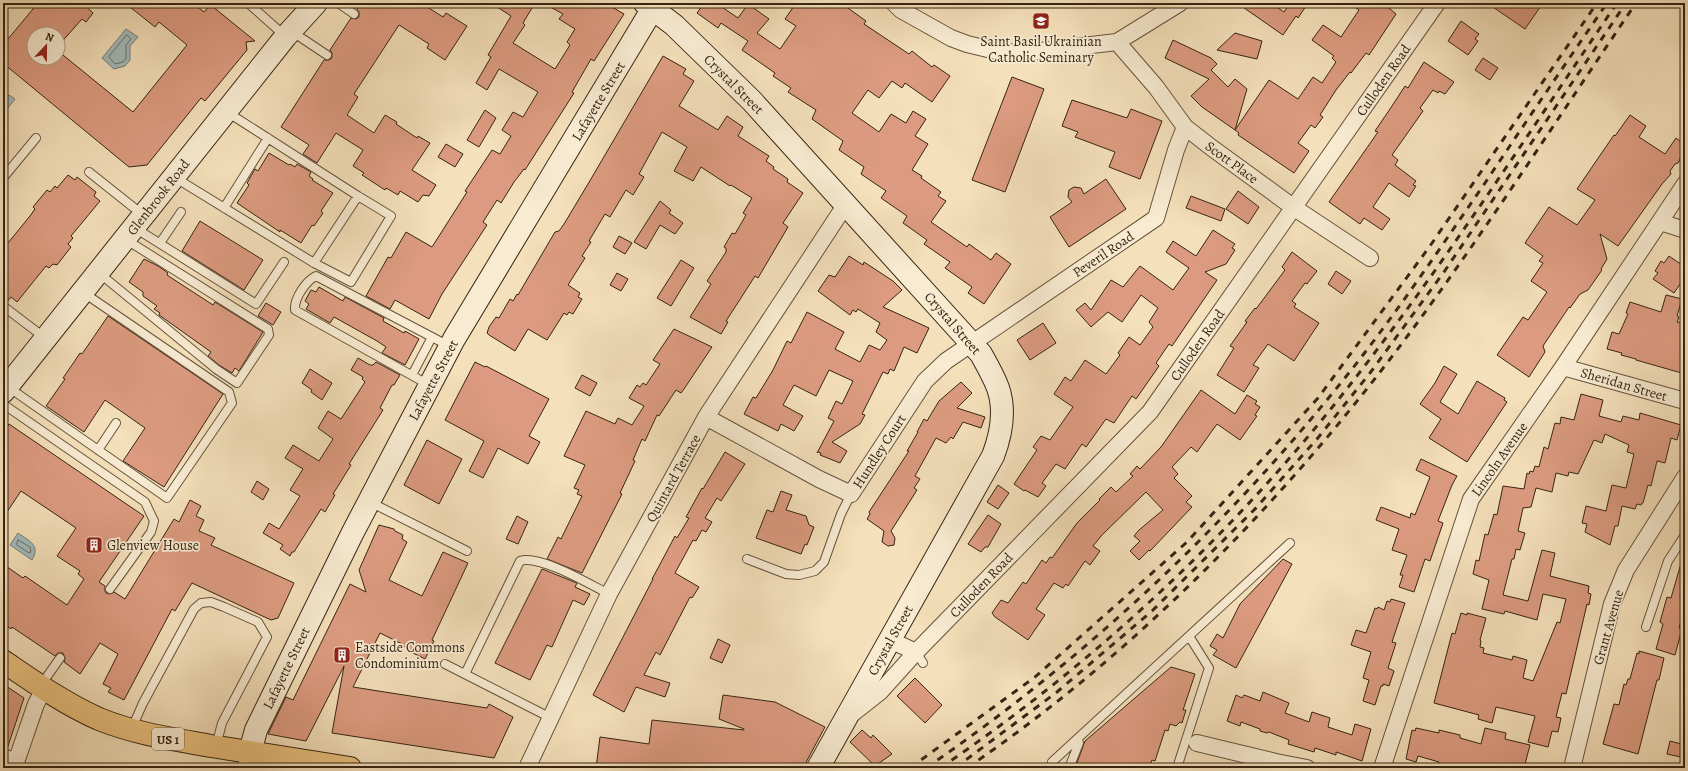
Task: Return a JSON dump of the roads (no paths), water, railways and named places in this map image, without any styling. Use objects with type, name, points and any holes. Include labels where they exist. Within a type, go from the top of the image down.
[{"type":"main road","name":"US 1","points":[[3,661],[42,688],[93,716],[132,730],[176,741],[216,746],[248,760],[350,768]]},
{"type":"street","name":"Glenbrook Road","points":[[4,394],[82,292],[288,34],[316,3]]},
{"type":"street","points":[[894,3],[901,10],[951,38],[1000,52],[1029,53],[1117,42],[1167,13],[1180,3]]},
{"type":"street","name":"Culloden Road","points":[[847,718],[919,658],[1150,412],[1437,3]]},
{"type":"street","name":"Crystal Street","points":[[652,5],[747,96],[981,354],[998,389],[1002,406],[1002,423],[999,441],[994,456],[818,768]]},
{"type":"street","name":"Lafayette Street","points":[[248,760],[256,730],[370,502],[421,380],[441,342],[652,5]]},
{"type":"street","name":"Scott Place","points":[[1117,42],[1156,87],[1185,127],[1293,207],[1370,258]]},
{"type":"street","name":"Peveril Road","points":[[971,343],[1156,218],[1185,127]]},
{"type":"street","name":"Lincoln Avenue","points":[[1382,768],[1471,499],[1563,367],[1685,184]]},
{"type":"street","name":"Quintard Terrace","points":[[527,768],[609,594],[706,417],[846,204]]},
{"type":"street","points":[[1660,222],[1685,230]]},
{"type":"street","name":"Hundley Court","points":[[706,417],[819,479],[851,494],[925,381],[946,361],[971,343]]},
{"type":"street","name":"Sheridan Street","points":[[1563,367],[1685,401]]},
{"type":"street","name":"Grant Avenue","points":[[1572,768],[1612,604],[1626,570],[1685,478]]},
{"type":"street","points":[[890,640],[919,658]]},
{"type":"street","points":[[12,760],[42,688]]},
{"type":"street","points":[[1197,743],[1307,768]]},
{"type":"lane","points":[[248,3],[288,34],[327,55]]},
{"type":"lane","points":[[338,3],[354,14]]},
{"type":"lane","points":[[174,177],[314,263],[351,282],[390,216],[226,112]]},
{"type":"lane","points":[[3,178],[36,138]]},
{"type":"lane","points":[[224,208],[268,138]]},
{"type":"lane","points":[[89,172],[134,227],[268,329],[269,335],[237,383],[216,369],[98,273]]},
{"type":"lane","points":[[314,263],[358,196]]},
{"type":"lane","points":[[160,244],[181,212]]},
{"type":"lane","points":[[134,227],[256,304],[284,262]]},
{"type":"lane","points":[[421,380],[295,310],[294,304],[309,280],[316,276],[441,342]]},
{"type":"lane","points":[[4,394],[98,450],[167,498],[232,403],[232,397],[229,392],[82,292]]},
{"type":"lane","points":[[3,306],[46,338]]},
{"type":"lane","points":[[4,394],[144,502],[154,520],[151,532],[110,589]]},
{"type":"lane","points":[[98,450],[116,423]]},
{"type":"lane","points":[[747,558],[786,574],[799,575],[815,571],[824,562],[841,514],[851,494]]},
{"type":"lane","points":[[370,502],[467,551]]},
{"type":"lane","points":[[1646,627],[1668,561],[1685,535]]},
{"type":"lane","points":[[1052,762],[1290,543]]},
{"type":"lane","points":[[465,674],[520,561],[525,559],[545,563],[609,594]]},
{"type":"lane","points":[[132,730],[144,703],[194,608],[201,603],[211,602],[258,622],[267,637],[222,723],[216,746]]},
{"type":"lane","points":[[1176,768],[1209,668],[1189,636]]},
{"type":"lane","points":[[42,688],[60,658]]},
{"type":"lane","points":[[445,664],[551,718]]},
{"type":"lane","points":[[1069,768],[1079,743],[1078,738]]},
{"type":"water","points":[[126,29],[138,37],[130,46],[130,60],[125,66],[114,69],[102,58]]},
{"type":"water","points":[[3,94],[7,97],[9,95],[15,99],[3,114]]},
{"type":"water","points":[[18,533],[30,541],[34,547],[35,551],[32,560],[10,545]]},
{"type":"railway","points":[[910,768],[1035,677],[1187,542],[1318,398],[1430,246],[1597,3]]},
{"type":"railway","points":[[926,768],[1036,687],[1088,644],[1188,551],[1236,503],[1282,453],[1347,375],[1408,294],[1607,3]]},
{"type":"railway","points":[[940,768],[1044,692],[1143,608],[1236,517],[1279,470],[1361,371],[1437,268],[1617,3]]},
{"type":"railway","points":[[955,768],[1057,692],[1152,611],[1255,509],[1317,439],[1370,373],[1444,272],[1626,3]]},
{"type":"railway","points":[[967,768],[1030,723],[1091,674],[1149,623],[1206,569],[1260,513],[1312,455],[1362,395],[1439,293],[1636,3]]},
{"type":"place","name":"Saint Basil Ukrainian Catholic Seminary","points":[[1041,21]]},
{"type":"place","name":"Glenview House","points":[[94,545]]},
{"type":"place","name":"Eastside Commons Condominium","points":[[342,655]]}]
